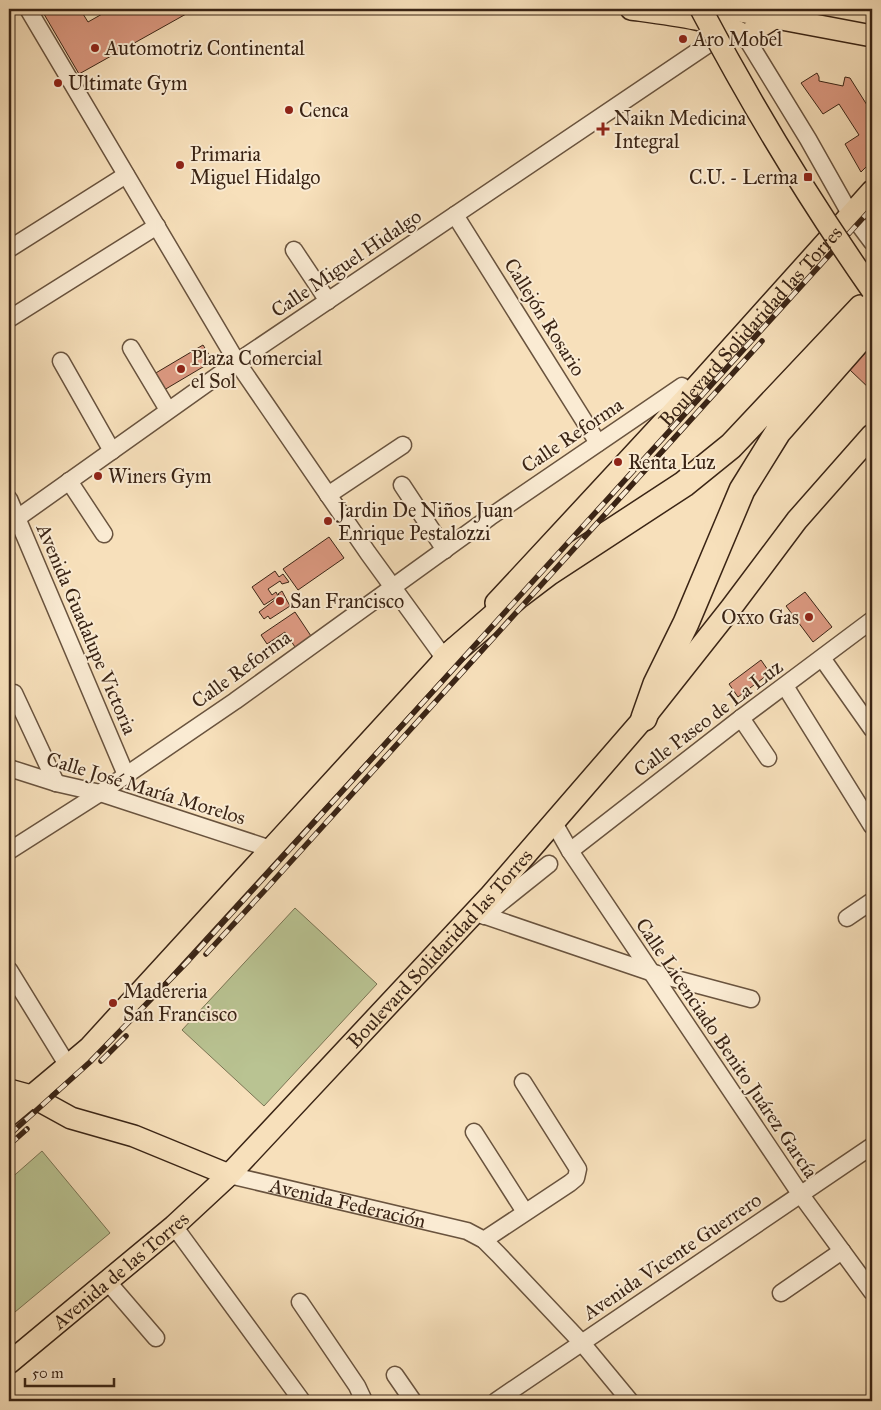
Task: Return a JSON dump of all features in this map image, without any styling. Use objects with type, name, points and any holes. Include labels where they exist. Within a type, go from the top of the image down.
[{"type":"highway","name":"Boulevard Solidaridad las Torres","points":[[445,659],[519,595],[548,573],[684,484],[731,446],[869,307]]},
{"type":"highway","name":"Boulevard Solidaridad las Torres","points":[[644,718],[656,684],[686,623],[742,490],[778,432],[869,307]]},
{"type":"main road","points":[[631,9],[701,12],[745,36],[774,18]]},
{"type":"main road","points":[[730,9],[872,36]]},
{"type":"main road","points":[[701,12],[722,28],[872,270]]},
{"type":"main road","points":[[701,12],[760,116],[836,239],[869,307]]},
{"type":"main road","name":"Boulevard Solidaridad las Torres","points":[[68,1066],[89,1048],[688,396],[872,191]]},
{"type":"main road","name":"Boulevard Solidaridad las Torres","points":[[229,1175],[479,914],[644,718],[797,520],[872,434]]},
{"type":"main road","points":[[9,1115],[68,1066]]},
{"type":"main road","name":"Avenida Federación","points":[[9,1090],[31,1096],[71,1118],[134,1136],[229,1175]]},
{"type":"main road","name":"Avenida de las Torres","points":[[9,1363],[174,1226],[229,1175]]},
{"type":"street","points":[[28,9],[237,362],[392,586],[445,659]]},
{"type":"street","points":[[701,12],[710,43],[772,149],[859,286],[869,307]]},
{"type":"street","points":[[745,36],[852,214],[872,242]]},
{"type":"street","name":"Calle Miguel Hidalgo","points":[[13,521],[237,362],[710,43]]},
{"type":"street","points":[[9,249],[126,175]]},
{"type":"street","name":"Callejón Rosario","points":[[455,215],[598,442]]},
{"type":"street","points":[[9,319],[157,226]]},
{"type":"street","points":[[294,250],[328,301]]},
{"type":"street","points":[[131,348],[168,410]]},
{"type":"street","points":[[61,361],[112,451]]},
{"type":"street","name":"Calle Reforma","points":[[9,851],[100,793],[235,701],[444,550],[486,512],[598,442],[682,386],[688,396]]},
{"type":"street","points":[[328,494],[404,445]]},
{"type":"street","points":[[69,481],[104,534]]},
{"type":"street","points":[[402,485],[444,550]]},
{"type":"street","name":"Avenida Guadalupe Victoria","points":[[9,499],[13,521],[126,775]]},
{"type":"street","name":"Calle Paseo de La Luz","points":[[570,851],[741,718],[822,658],[871,625]]},
{"type":"street","points":[[822,658],[872,729]]},
{"type":"street","points":[[785,686],[872,826]]},
{"type":"street","points":[[14,693],[56,783]]},
{"type":"street","points":[[741,718],[768,758]]},
{"type":"street","name":"Calle José María Morelos","points":[[9,768],[56,783],[100,793],[271,849]]},
{"type":"street","name":"Calle Licenciado Benito Juárez García","points":[[554,823],[570,851],[650,972],[801,1195],[871,1288]]},
{"type":"street","points":[[479,914],[549,864]]},
{"type":"street","points":[[846,918],[872,901]]},
{"type":"street","points":[[479,914],[650,972],[751,999]]},
{"type":"street","points":[[9,970],[68,1066]]},
{"type":"street","points":[[484,1240],[576,1178],[578,1169],[523,1082]]},
{"type":"street","points":[[474,1132],[525,1212]]},
{"type":"street","name":"Avenida Vicente Guerrero","points":[[507,1398],[582,1343],[872,1146]]},
{"type":"street","name":"Avenida Federación","points":[[229,1175],[466,1231],[484,1240],[582,1343],[630,1401]]},
{"type":"street","points":[[174,1226],[302,1401]]},
{"type":"street","points":[[781,1293],[842,1251]]},
{"type":"street","points":[[108,1281],[156,1338]]},
{"type":"street","points":[[300,1302],[364,1401]]},
{"type":"street","points":[[395,1375],[413,1401]]},
{"type":"green space","points":[[295,908],[377,984],[264,1106],[182,1030]]},
{"type":"green space","points":[[42,1151],[110,1233],[9,1317],[9,1180]]},
{"type":"building","name":"Automotriz Continental","points":[[41,9],[80,9],[88,22],[111,9],[195,9],[79,74]]},
{"type":"building","points":[[817,73],[819,81],[843,86],[845,77],[850,78],[872,113],[872,161],[861,172],[845,144],[859,135],[839,104],[823,114],[801,83]]},
{"type":"building","name":"Plaza Comercial el Sol","points":[[203,345],[213,361],[159,393],[149,377]]},
{"type":"building","points":[[872,345],[872,391],[850,370]]},
{"type":"building","points":[[329,537],[344,558],[298,590],[283,569]]},
{"type":"building","points":[[275,571],[279,577],[283,574],[289,582],[282,584],[280,581],[268,589],[272,595],[276,592],[278,596],[264,605],[252,587]]},
{"type":"building","name":"San Francisco","points":[[282,591],[290,606],[270,619],[268,616],[264,619],[259,612],[280,596],[278,594]]},
{"type":"building","name":"Oxxo Gas","points":[[805,592],[832,627],[813,642],[786,606]]},
{"type":"building","points":[[295,612],[311,636],[295,647],[285,632],[267,644],[261,635]]},
{"type":"building","name":"Oxxo Gas","points":[[761,660],[770,673],[738,697],[729,684]]},
{"type":"railway","points":[[9,1135],[90,1062],[189,960],[872,208]]},
{"type":"railway","points":[[206,954],[762,341]]},
{"type":"railway","points":[[101,1061],[126,1036]]},
{"type":"railway","points":[[9,1145],[27,1129]]},
{"type":"place","name":"Aro Mobel","points":[[683,39]]},
{"type":"place","name":"Automotriz Continental","points":[[95,48]]},
{"type":"place","name":"Ultimate Gym","points":[[58,83]]},
{"type":"place","name":"Cenca","points":[[289,110]]},
{"type":"place","name":"Naikn Medicina Integral","points":[[603,129]]},
{"type":"place","name":"Primaria Miguel Hidalgo","points":[[180,165]]},
{"type":"place","name":"C.U. - Lerma","points":[[808,177]]},
{"type":"place","name":"Plaza Comercial el Sol","points":[[181,369]]},
{"type":"place","name":"Renta Luz","points":[[618,462]]},
{"type":"place","name":"Winers Gym","points":[[98,476]]},
{"type":"place","name":"Jardin De Niños Juan Enrique Pestalozzi","points":[[328,521]]},
{"type":"place","name":"San Francisco","points":[[280,601]]},
{"type":"place","name":"Oxxo Gas","points":[[809,617]]},
{"type":"place","name":"Madereria San Francisco","points":[[113,1003]]}]
